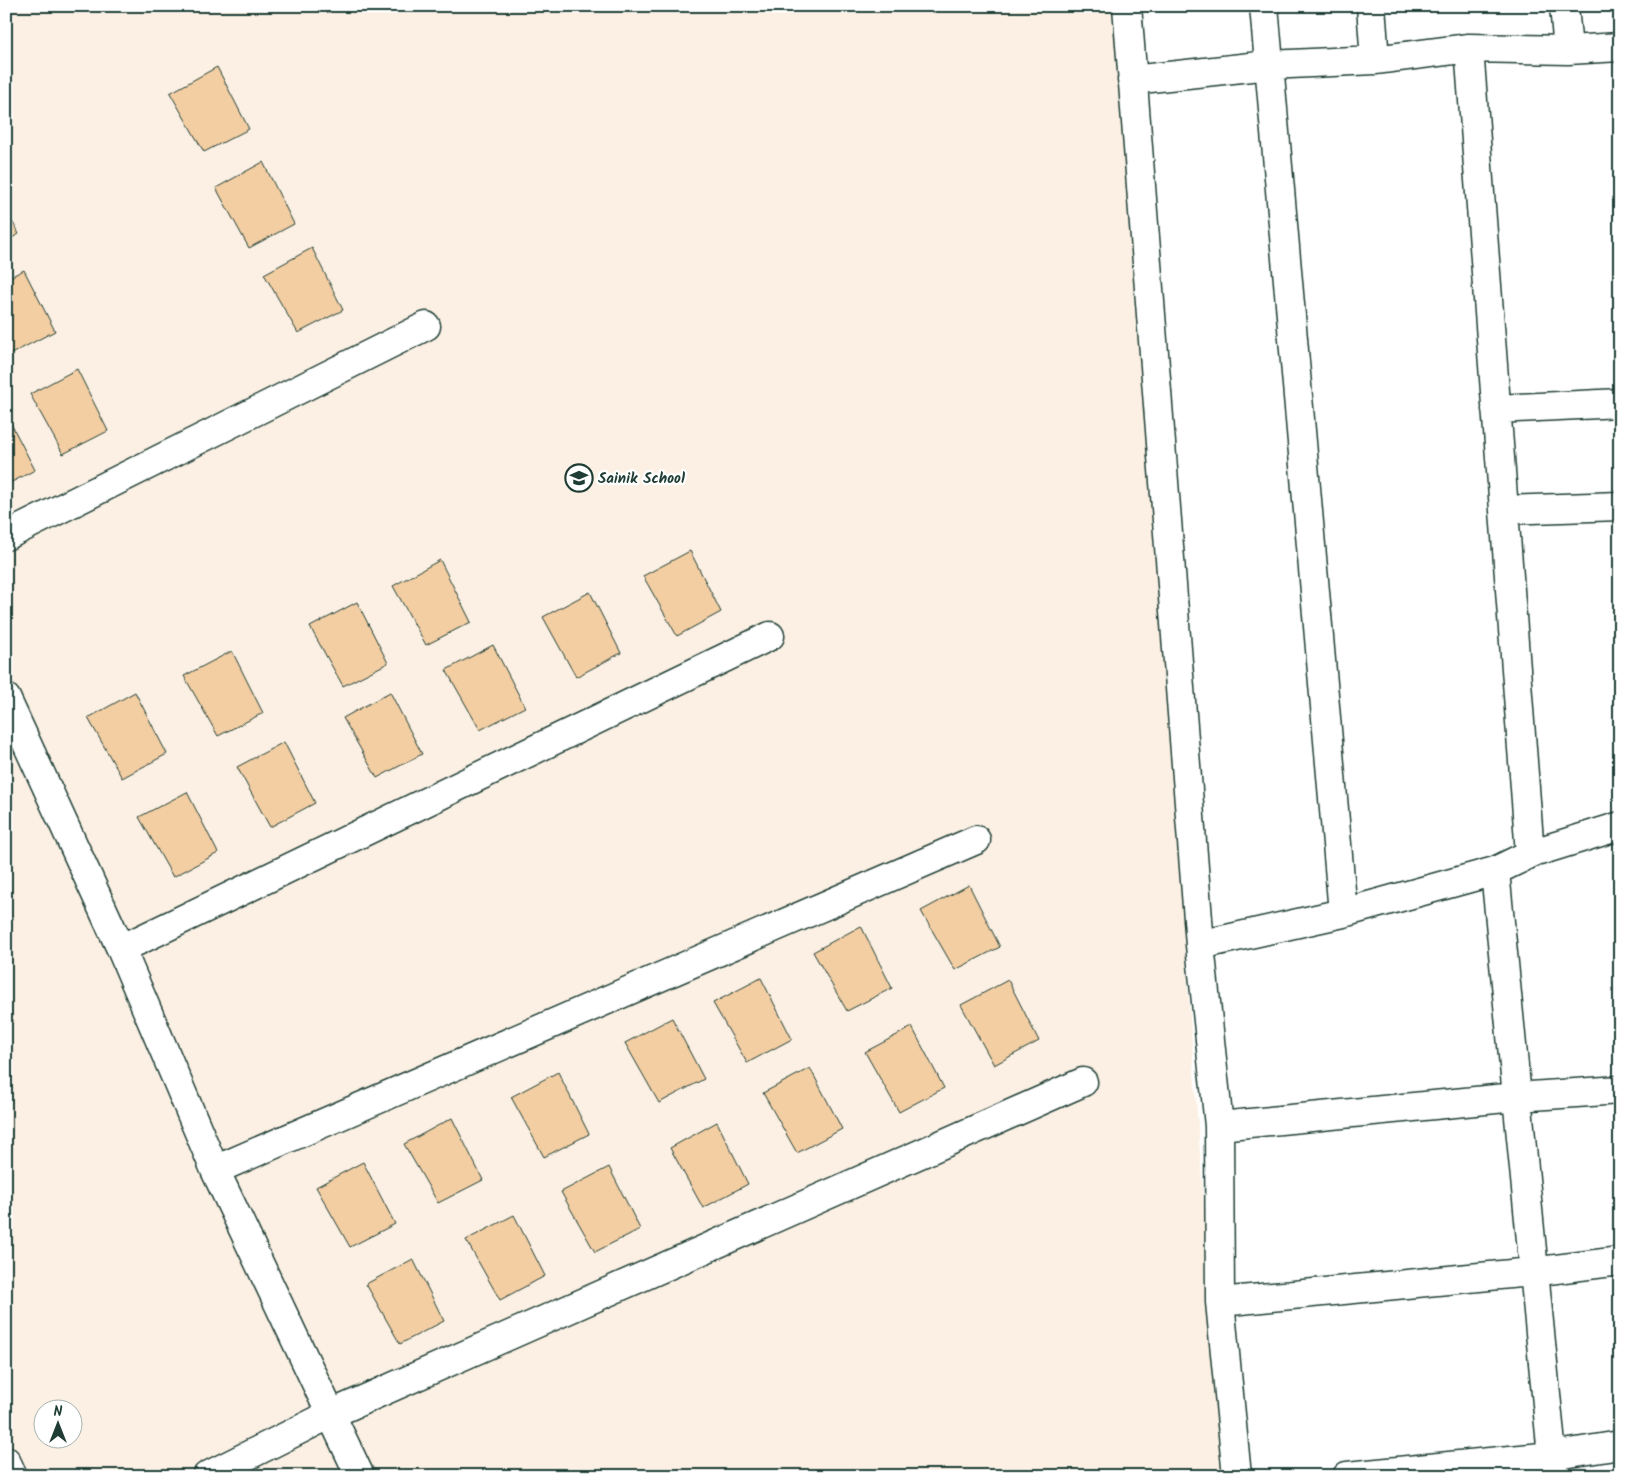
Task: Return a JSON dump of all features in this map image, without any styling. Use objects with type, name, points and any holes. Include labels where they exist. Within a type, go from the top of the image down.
[{"type":"street","points":[[1127,6],[1200,946],[1219,1126],[1220,1302],[1238,1476]]},
{"type":"street","points":[[1264,6],[1343,913]]},
{"type":"street","points":[[1371,6],[1375,60]]},
{"type":"street","points":[[1564,6],[1568,50]]},
{"type":"street","points":[[1132,80],[1268,66],[1375,60],[1469,48],[1568,50],[1620,47]]},
{"type":"street","points":[[1469,48],[1530,854]]},
{"type":"street","points":[[6,536],[426,326]]},
{"type":"street","points":[[1496,409],[1620,403]]},
{"type":"street","points":[[1504,510],[1620,506]]},
{"type":"street","points":[[121,950],[770,636]]},
{"type":"street","points":[[6,698],[121,950],[215,1170],[329,1415],[360,1476]]},
{"type":"street","points":[[1200,946],[1343,913],[1495,870],[1530,854],[1620,826]]},
{"type":"street","points":[[215,1170],[976,840]]},
{"type":"street","points":[[1495,870],[1552,1466]]},
{"type":"street","points":[[207,1476],[329,1415],[1083,1082]]},
{"type":"street","points":[[1219,1126],[1516,1097],[1620,1090]]},
{"type":"street","points":[[1220,1302],[1532,1272],[1620,1261]]},
{"type":"street","points":[[1347,1476],[1552,1466],[1620,1445]]},
{"type":"street","points":[[6,1461],[13,1476]]},
{"type":"shaded area","name":"Sainik School","points":[[6,6],[1118,6],[1223,1476],[6,1476]]},
{"type":"building","points":[[217,67],[249,129],[204,152],[170,93]]},
{"type":"building","points":[[263,162],[294,224],[249,248],[216,188]]},
{"type":"building","points":[[6,210],[19,234],[6,241]]},
{"type":"building","points":[[312,248],[343,310],[298,333],[264,274]]},
{"type":"building","points":[[24,270],[55,331],[9,355],[6,349],[6,279]]},
{"type":"building","points":[[77,369],[108,431],[63,454],[30,394]]},
{"type":"building","points":[[6,414],[35,470],[6,485]]},
{"type":"building","points":[[690,551],[721,612],[677,636],[643,576]]},
{"type":"building","points":[[440,560],[471,622],[426,645],[393,586]]},
{"type":"building","points":[[590,592],[621,653],[576,677],[543,617]]},
{"type":"building","points":[[357,602],[388,663],[343,686],[310,627]]},
{"type":"building","points":[[493,645],[525,707],[480,730],[446,670]]},
{"type":"building","points":[[232,651],[263,713],[218,736],[184,676]]},
{"type":"building","points":[[135,692],[167,754],[122,778],[88,718]]},
{"type":"building","points":[[390,692],[422,754],[377,778],[343,718]]},
{"type":"building","points":[[284,742],[315,803],[270,827],[237,767]]},
{"type":"building","points":[[187,792],[218,853],[173,877],[139,817]]},
{"type":"building","points":[[969,885],[1000,947],[955,970],[921,911]]},
{"type":"building","points":[[861,926],[892,988],[847,1011],[813,952]]},
{"type":"building","points":[[761,978],[792,1039],[747,1063],[713,1003]]},
{"type":"building","points":[[1008,980],[1039,1041],[994,1065],[961,1005]]},
{"type":"building","points":[[672,1018],[704,1079],[659,1103],[625,1043]]},
{"type":"building","points":[[912,1027],[944,1088],[899,1112],[865,1052]]},
{"type":"building","points":[[810,1068],[842,1129],[797,1153],[763,1093]]},
{"type":"building","points":[[558,1072],[589,1134],[544,1157],[511,1097]]},
{"type":"building","points":[[452,1118],[483,1180],[438,1203],[404,1144]]},
{"type":"building","points":[[717,1122],[748,1184],[703,1208],[670,1148]]},
{"type":"building","points":[[363,1162],[395,1224],[350,1247],[316,1187]]},
{"type":"building","points":[[609,1167],[640,1229],[595,1252],[561,1192]]},
{"type":"building","points":[[514,1215],[545,1276],[500,1300],[466,1240]]},
{"type":"building","points":[[413,1259],[444,1321],[400,1344],[366,1284]]},
{"type":"place","name":"Sainik School","points":[[579,478]]}]
